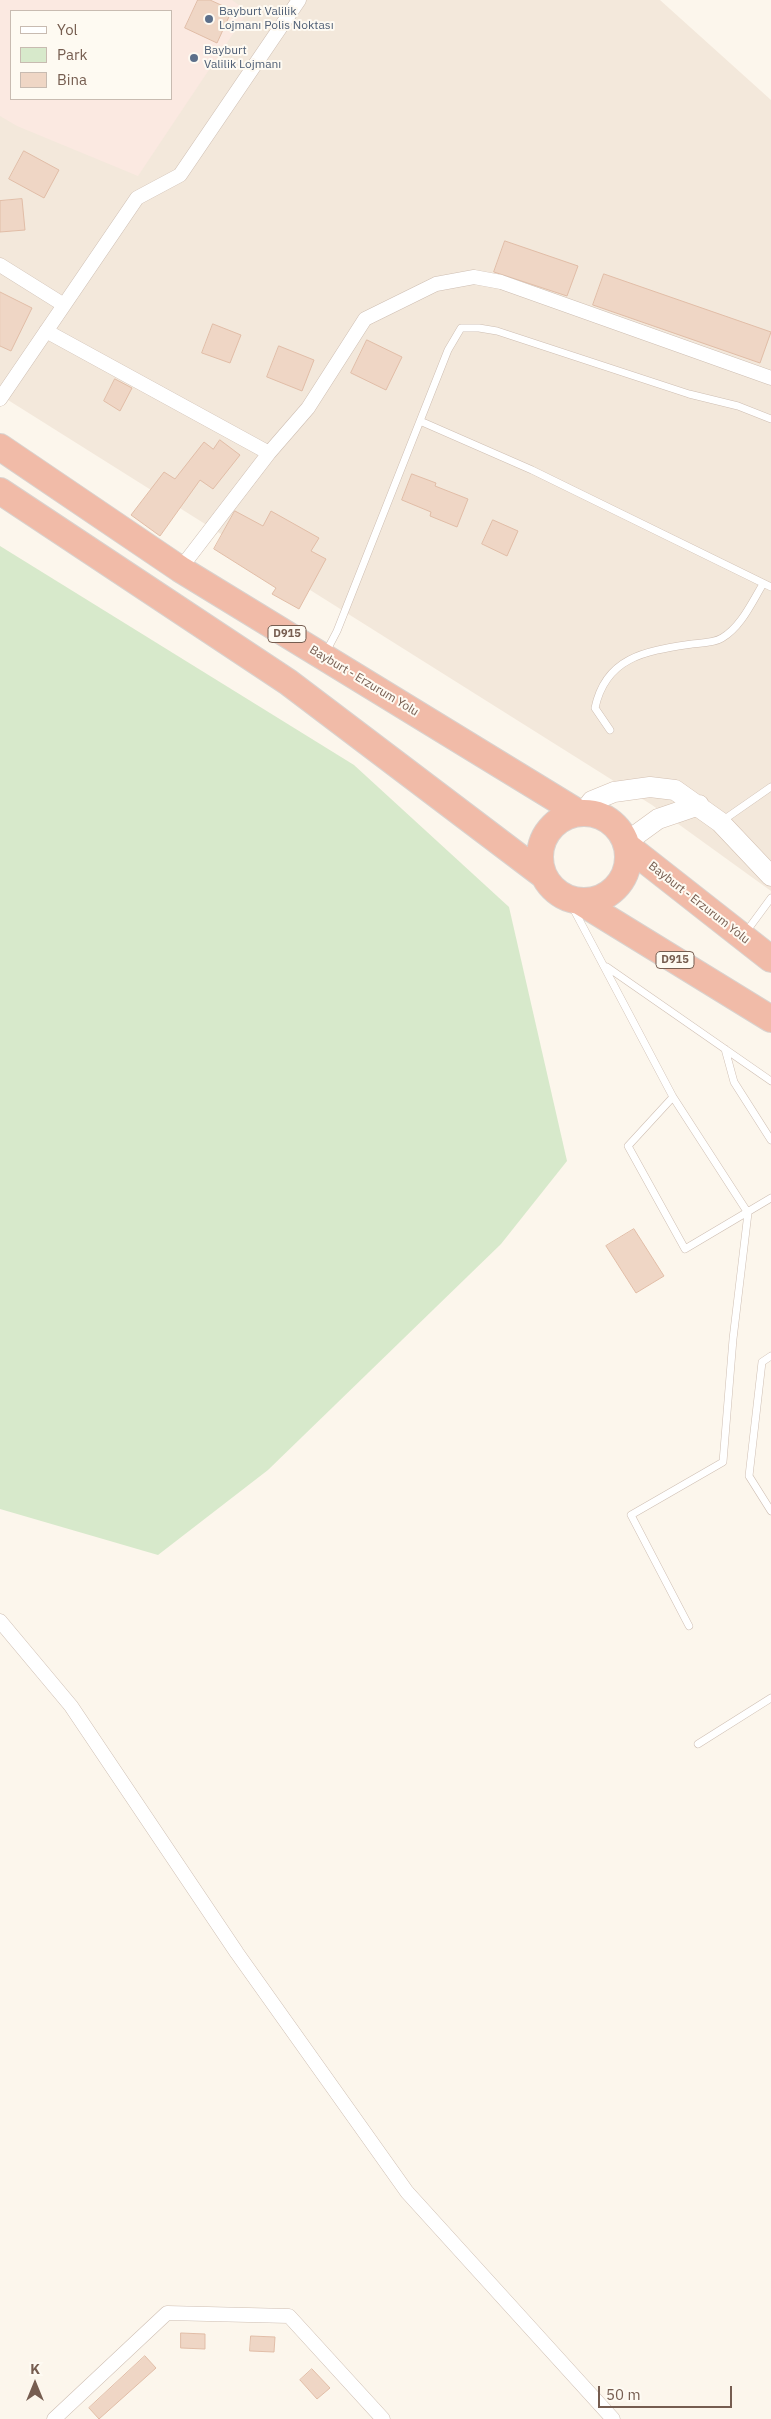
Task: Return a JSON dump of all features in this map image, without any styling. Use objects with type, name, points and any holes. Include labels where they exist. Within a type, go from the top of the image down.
[{"type":"highway","name":"Bayburt - Erzurum Yolu","points":[[0,447],[180,569],[581,813],[604,818],[614,825],[626,844],[771,959]]},
{"type":"highway","points":[[0,491],[288,682],[543,875],[557,893],[574,900],[591,901],[603,897],[621,881],[626,870],[626,844]]},
{"type":"highway","points":[[543,875],[540,852],[546,835],[557,822],[581,813]]},
{"type":"highway","name":"D915","points":[[574,900],[771,1019]]},
{"type":"street","points":[[0,399],[138,198],[180,175],[299,0]]},
{"type":"street","points":[[0,265],[64,306]]},
{"type":"street","points":[[180,569],[269,453],[308,408],[365,319],[436,284],[456,278],[474,277],[501,282],[771,378]]},
{"type":"street","points":[[46,331],[269,453]]},
{"type":"street","points":[[581,813],[592,800],[603,795],[650,788],[675,790],[699,805],[720,822],[771,876]]},
{"type":"street","points":[[626,844],[658,819],[699,805]]},
{"type":"street","points":[[0,1621],[71,1706],[236,1952],[407,2192],[613,2419]]},
{"type":"street","points":[[54,2419],[168,2313],[289,2316],[383,2419]]},
{"type":"lane","points":[[324,657],[338,632],[448,350],[461,328],[497,331],[689,394],[738,406],[771,419]]},
{"type":"lane","points":[[420,422],[532,470],[771,587]]},
{"type":"lane","points":[[610,730],[596,708],[599,692],[624,661],[637,655],[663,648],[720,640],[735,629],[763,584]]},
{"type":"lane","points":[[720,822],[771,787]]},
{"type":"lane","points":[[743,938],[771,898]]},
{"type":"lane","points":[[574,900],[605,966],[673,1097],[748,1213],[733,1340],[723,1462],[631,1515],[689,1626]]},
{"type":"lane","points":[[605,966],[771,1081]]},
{"type":"lane","points":[[725,1049],[734,1082],[771,1140]]},
{"type":"lane","points":[[673,1097],[628,1146],[685,1249],[771,1198]]},
{"type":"lane","points":[[771,1356],[762,1362],[749,1476],[771,1512]]},
{"type":"lane","points":[[698,1744],[771,1698]]},
{"type":"shaded area","points":[[0,0],[660,0],[771,100],[771,891],[652,805],[0,395]]},
{"type":"shaded area","name":"Bayburt Valilik Lojmanı","points":[[0,0],[232,0],[243,8],[245,16],[138,176],[17,126],[0,116]]},
{"type":"green space","points":[[0,546],[354,765],[509,907],[567,1161],[501,1244],[268,1470],[158,1555],[0,1509]]},
{"type":"building","name":"Bayburt Valilik Lojmanı Polis Noktası","points":[[198,0],[210,0],[232,10],[217,43],[185,28]]},
{"type":"building","points":[[24,151],[59,170],[44,198],[9,179]]},
{"type":"building","points":[[22,199],[25,230],[0,232],[0,201]]},
{"type":"building","points":[[505,241],[578,266],[567,296],[494,272]]},
{"type":"building","points":[[604,274],[771,332],[760,363],[593,305]]},
{"type":"building","points":[[0,292],[32,308],[11,351],[0,346]]},
{"type":"building","points":[[213,324],[241,335],[230,363],[202,353]]},
{"type":"building","points":[[367,340],[402,357],[386,390],[351,373]]},
{"type":"building","points":[[279,346],[314,360],[302,391],[267,377]]},
{"type":"building","points":[[115,379],[132,388],[120,411],[104,401]]},
{"type":"building","points":[[220,440],[240,455],[213,489],[200,480],[160,536],[131,515],[164,472],[175,479],[204,442],[213,449]]},
{"type":"building","points":[[412,474],[436,483],[435,486],[468,499],[457,527],[430,516],[431,512],[402,500]]},
{"type":"building","points":[[235,511],[263,526],[271,511],[319,538],[311,551],[326,559],[299,609],[272,594],[276,588],[214,549]]},
{"type":"building","points":[[493,520],[518,531],[507,556],[482,544]]},
{"type":"building","points":[[634,1229],[664,1276],[636,1293],[606,1246]]},
{"type":"building","points":[[181,2333],[205,2334],[205,2349],[181,2348]]},
{"type":"building","points":[[251,2336],[275,2337],[274,2352],[250,2351]]},
{"type":"building","points":[[145,2356],[156,2368],[99,2419],[89,2408]]},
{"type":"building","points":[[312,2369],[330,2388],[317,2399],[300,2380]]},
{"type":"place","name":"Bayburt Valilik Lojmanı Polis Noktası","points":[[209,19]]},
{"type":"place","name":"Bayburt Valilik Lojmanı","points":[[194,58]]}]
